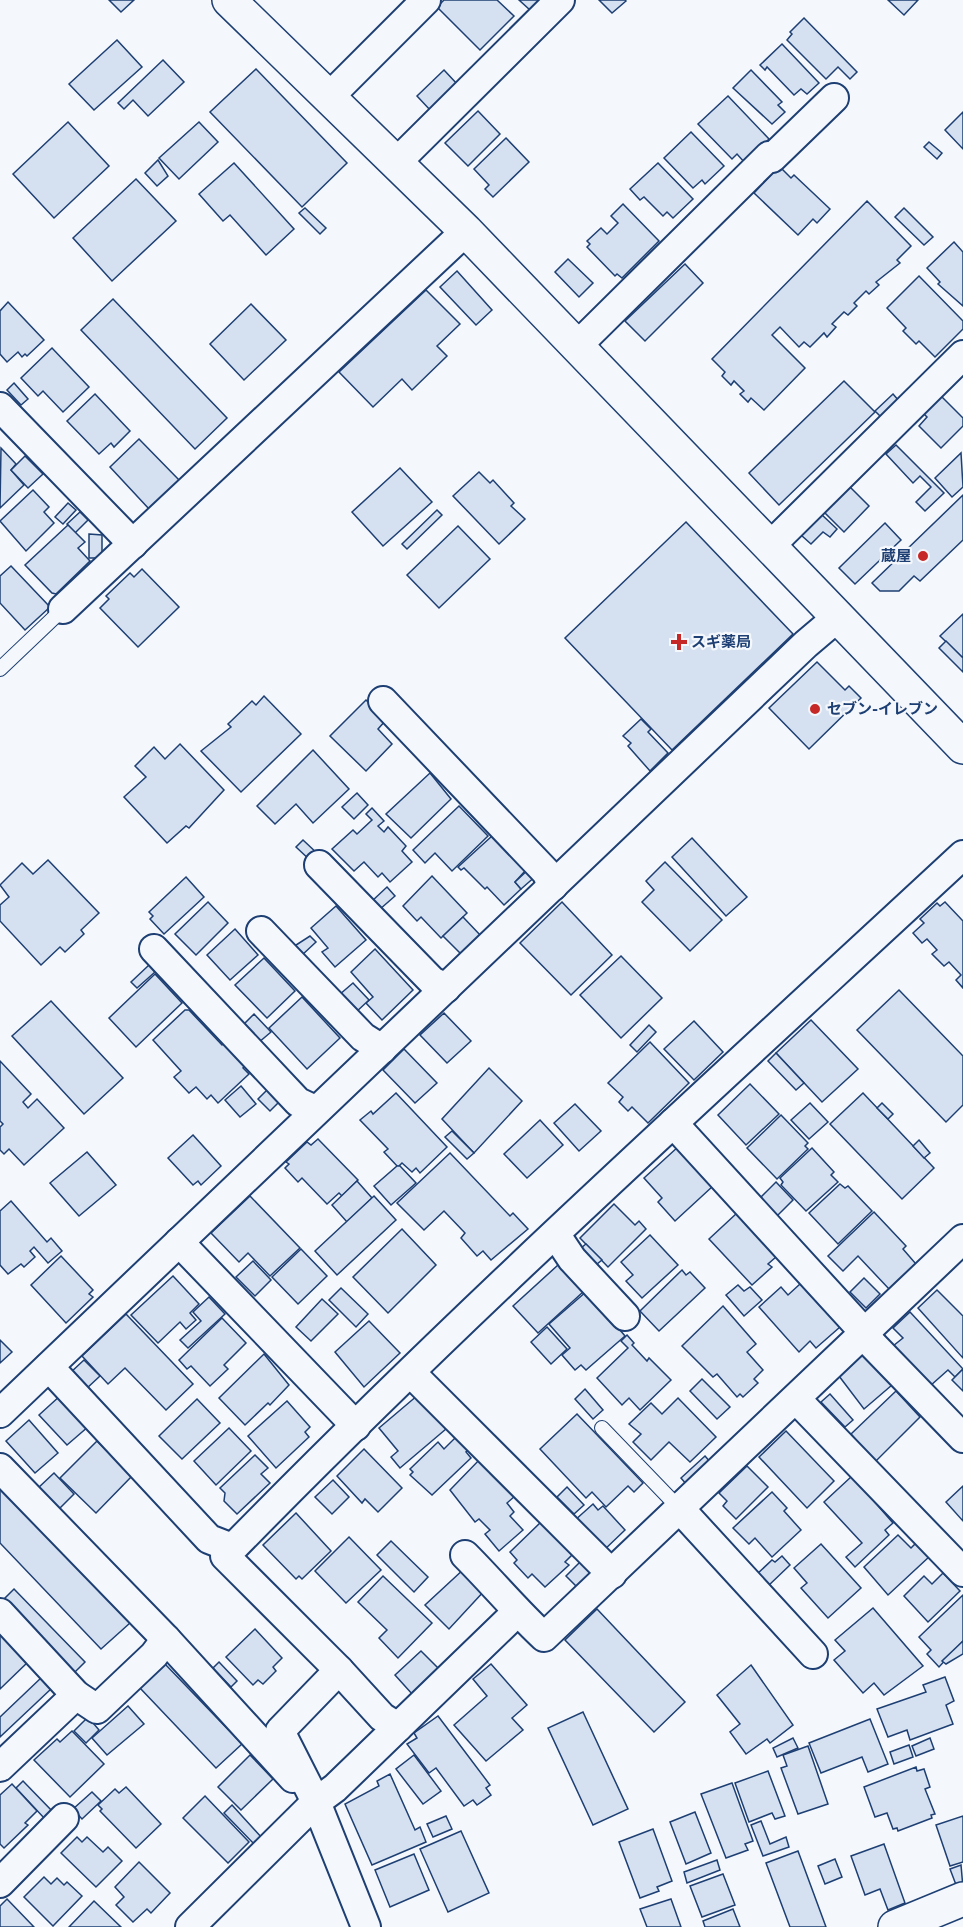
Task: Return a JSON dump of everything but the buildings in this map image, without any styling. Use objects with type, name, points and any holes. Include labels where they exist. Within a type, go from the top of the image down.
[{"type":"street","points":[[229,0],[466,231],[770,546],[958,732]]},
{"type":"street","points":[[329,97],[426,0]]},
{"type":"street","points":[[397,162],[560,0]]},
{"type":"street","points":[[578,345],[769,156],[772,158],[834,98]]},
{"type":"street","points":[[63,609],[466,231]]},
{"type":"street","points":[[770,546],[963,356]]},
{"type":"street","points":[[0,406],[133,544]]},
{"type":"street","points":[[0,1413],[315,1110],[554,886],[806,644],[839,616]]},
{"type":"street","points":[[383,700],[546,872],[554,886]]},
{"type":"street","points":[[398,1727],[382,1717],[339,1670],[225,1556],[356,1426],[556,1235],[963,855]]},
{"type":"street","points":[[319,865],[432,981],[446,988]]},
{"type":"street","points":[[261,931],[363,1037],[381,1049]]},
{"type":"street","points":[[154,949],[298,1102],[315,1110]]},
{"type":"street","points":[[673,1124],[865,1333],[872,1344],[963,1438]]},
{"type":"street","points":[[556,1235],[572,1259],[625,1316]]},
{"type":"street","points":[[465,1555],[507,1598],[517,1612],[544,1637],[963,1239]]},
{"type":"street","points":[[179,1242],[356,1426]]},
{"type":"street","points":[[49,1367],[209,1539],[232,1548]]},
{"type":"street","points":[[411,1373],[612,1574]]},
{"type":"street","points":[[796,1399],[963,1572]]},
{"type":"street","points":[[0,1468],[166,1639],[316,1802]]},
{"type":"street","points":[[680,1509],[813,1654]]},
{"type":"street","points":[[190,1927],[316,1802],[334,1788],[517,1612]]},
{"type":"street","points":[[1,1616],[76,1695],[97,1709],[153,1655],[166,1639]]},
{"type":"street","points":[[339,1670],[280,1731],[316,1802],[366,1927]]},
{"type":"street","points":[[0,1767],[76,1695]]},
{"type":"street","points":[[0,1883],[64,1818]]},
{"type":"street","points":[[895,1927],[963,1899]]},
{"type":"lane","points":[[0,669],[63,609]]},
{"type":"lane","points":[[602,1428],[680,1509]]},
{"type":"place","name":"蔵屋","points":[[923,556]]},
{"type":"place","name":"スギ薬局","points":[[679,642]]},
{"type":"place","name":"セブン-イレブン","points":[[815,709]]}]
